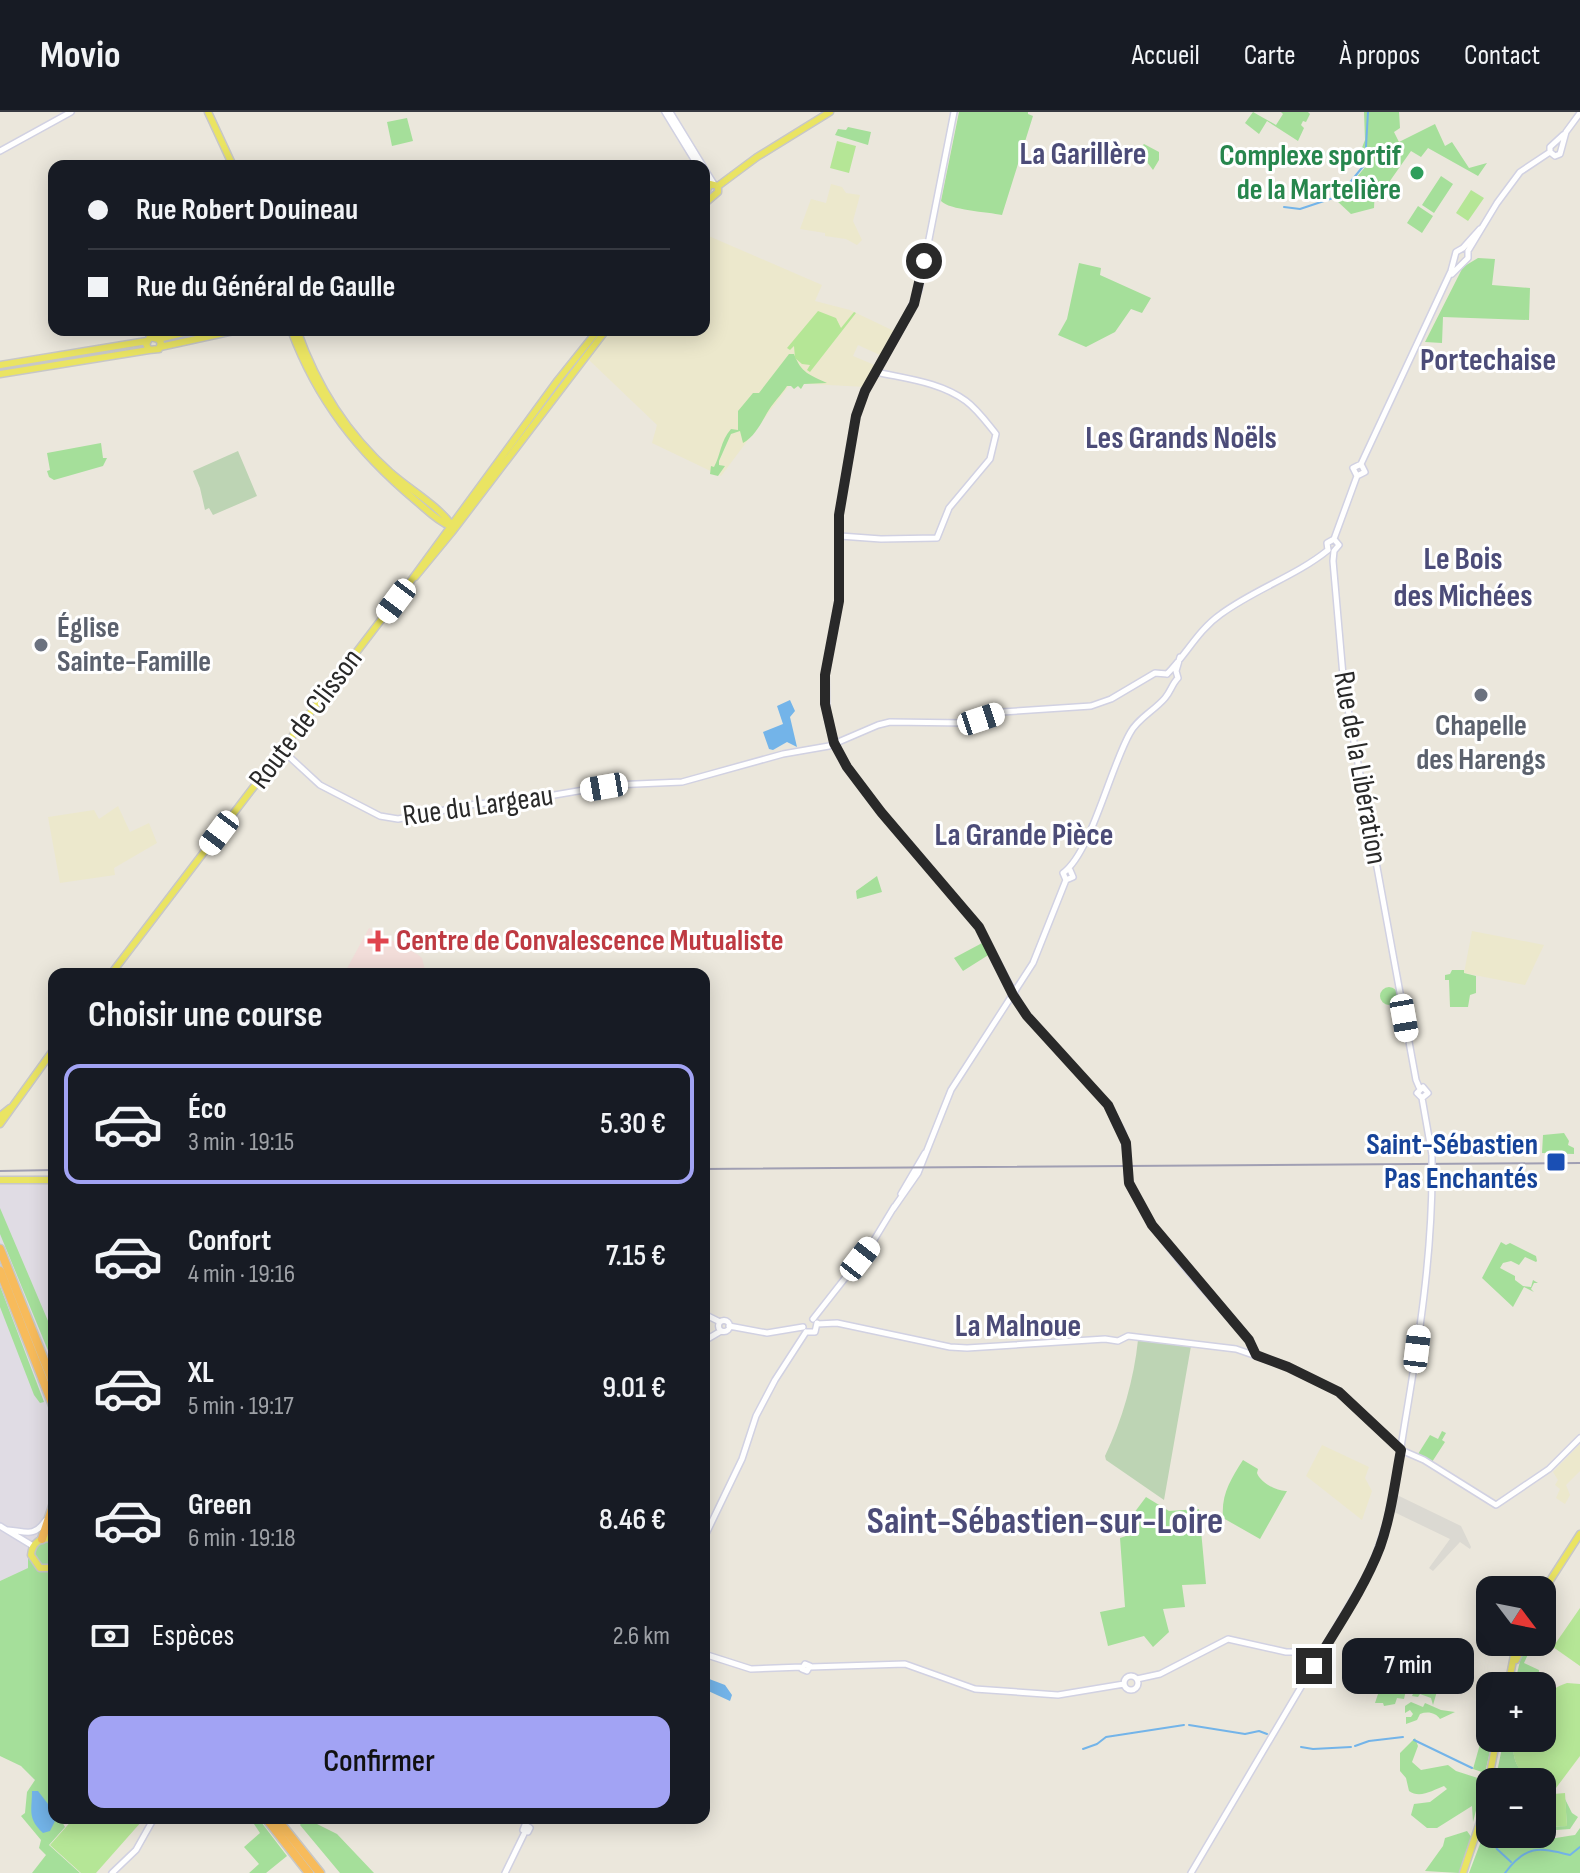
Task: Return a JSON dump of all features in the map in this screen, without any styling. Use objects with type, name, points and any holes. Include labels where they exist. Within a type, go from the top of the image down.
[{"type":"highway","points":[[0,1249],[48,1367]]},
{"type":"highway","points":[[0,1271],[48,1393]]},
{"type":"highway","points":[[42,1539],[48,1520]]},
{"type":"highway","points":[[271,1824],[309,1873]]},
{"type":"highway","points":[[281,1824],[320,1873]]},
{"type":"main road","points":[[208,112],[230,160]]},
{"type":"main road","points":[[711,189],[830,112]]},
{"type":"main road","points":[[0,365],[171,336]]},
{"type":"main road","points":[[0,374],[155,351],[160,347],[210,336]]},
{"type":"main road","points":[[297,336],[318,380],[349,429],[385,467],[450,525]]},
{"type":"main road","name":"Route de Clisson","points":[[116,968],[413,578],[450,525],[481,490],[594,336]]},
{"type":"main road","name":"Route de Clisson","points":[[561,382],[601,336]]},
{"type":"main road","points":[[158,339],[160,347]]},
{"type":"main road","points":[[147,341],[149,350]]},
{"type":"main road","points":[[0,1124],[48,1057]]},
{"type":"main road","points":[[0,1116],[10,1108]]},
{"type":"main road","points":[[0,1180],[48,1180]]},
{"type":"main road","points":[[1553,1576],[1580,1534]]},
{"type":"main road","points":[[48,1539],[42,1539],[33,1546],[31,1555],[35,1564],[48,1570]]},
{"type":"main road","points":[[1463,1873],[1480,1822],[1494,1752]]},
{"type":"street","points":[[0,151],[71,112]]},
{"type":"street","points":[[668,112],[697,160]]},
{"type":"street","points":[[954,112],[919,290],[907,318],[865,391],[856,416],[839,519],[839,601],[824,692],[834,743],[864,790],[979,927],[1027,1016],[1108,1105],[1123,1133],[1127,1173],[1134,1194],[1152,1225],[1250,1342],[1256,1355]]},
{"type":"street","points":[[1550,152],[1557,156],[1566,132],[1580,113]]},
{"type":"street","points":[[1550,152],[1550,146],[1559,146]]},
{"type":"street","points":[[1172,682],[1167,679],[1180,657],[1221,614],[1331,550],[1327,543],[1334,539],[1357,476],[1365,472],[1361,464],[1459,260],[1457,250],[1466,249],[1520,172],[1550,152]]},
{"type":"street","points":[[1459,260],[1468,257],[1466,249]]},
{"type":"street","points":[[840,536],[937,538],[949,508],[990,459],[996,434],[972,407],[945,389],[878,370]]},
{"type":"street","name":"Rue de la Libération","points":[[1331,550],[1344,687],[1419,1087],[1428,1090],[1422,1098],[1432,1155],[1429,1253],[1401,1450]]},
{"type":"street","points":[[710,1317],[720,1322],[726,1321],[729,1326],[767,1333],[805,1329],[815,1332],[815,1322],[871,1245],[917,1169],[951,1090],[1036,957],[1066,880],[1073,877],[1070,870],[1130,734],[1137,723],[1167,696],[1172,682],[1178,678],[1171,672]]},
{"type":"street","name":"Rue du Largeau","points":[[282,750],[320,785],[380,816],[398,819],[476,804],[531,799],[613,785],[682,782],[834,743],[890,722],[966,723],[1002,712],[1098,704],[1155,673],[1171,672]]},
{"type":"street","points":[[0,1109],[10,1108]]},
{"type":"street","points":[[710,1526],[742,1459],[756,1416],[805,1329],[806,1320],[837,1323],[950,1347],[1105,1339],[1118,1341],[1128,1336],[1244,1351],[1288,1367],[1339,1392],[1401,1450],[1424,1460],[1493,1504],[1549,1469],[1580,1438]]},
{"type":"street","points":[[720,1322],[718,1326],[721,1331]]},
{"type":"street","points":[[710,1337],[726,1331],[729,1326]]},
{"type":"street","points":[[1244,1351],[1250,1342]]},
{"type":"street","points":[[1191,1873],[1363,1582],[1379,1548],[1401,1450]]},
{"type":"street","points":[[8,1530],[26,1534],[36,1531],[48,1514]]},
{"type":"street","points":[[0,1526],[33,1546]]},
{"type":"street","points":[[1124,1684],[1130,1690],[1138,1682],[1228,1639],[1286,1652],[1322,1652]]},
{"type":"street","points":[[710,1656],[751,1669],[802,1667],[806,1672],[810,1667],[905,1664],[975,1689],[1058,1695],[1124,1684]]},
{"type":"street","points":[[1124,1684],[1128,1677],[1133,1676],[1138,1682]]},
{"type":"street","points":[[112,1873],[136,1850],[151,1824]]},
{"type":"street","points":[[505,1873],[528,1824]]},
{"type":"shaded area","points":[[831,184],[842,187],[846,193],[860,195],[853,221],[862,240],[857,245],[846,239],[825,236],[825,233],[800,229],[811,199],[826,203]]},
{"type":"shaded area","points":[[710,237],[822,285],[815,301],[850,310],[896,332],[882,356],[858,345],[853,356],[877,366],[866,387],[791,383],[721,476],[652,443],[657,425],[588,359],[606,336],[710,336]]},
{"type":"shaded area","points":[[118,806],[130,832],[149,823],[157,843],[114,868],[115,875],[60,883],[48,817],[94,810],[99,819]]},
{"type":"shaded area","name":"Centre de Convalescence Mutualiste","points":[[369,928],[417,954],[422,958],[424,968],[347,968]]},
{"type":"shaded area","points":[[1472,931],[1544,945],[1525,985],[1464,973]]},
{"type":"shaded area","points":[[48,1175],[48,1527],[29,1568],[0,1581],[0,1176]]},
{"type":"shaded area","points":[[1580,1444],[1580,1471],[1566,1485],[1570,1495],[1565,1504],[1556,1498],[1560,1489],[1555,1485],[1558,1480],[1553,1472]]},
{"type":"shaded area","points":[[1322,1445],[1369,1467],[1365,1478],[1372,1491],[1362,1520],[1306,1476]]},
{"type":"shaded area","points":[[1397,1495],[1461,1526],[1470,1549],[1460,1542],[1433,1571],[1429,1568],[1450,1539],[1394,1512]]},
{"type":"green space","points":[[959,112],[1028,112],[1033,116],[1002,215],[960,209],[941,201]]},
{"type":"green space","points":[[1253,112],[1276,125],[1283,114],[1281,112],[1310,114],[1301,125],[1304,128],[1298,141],[1267,121],[1259,134],[1245,123]]},
{"type":"green space","points":[[1364,112],[1399,112],[1400,128],[1394,132],[1399,142],[1435,124],[1445,146],[1452,142],[1469,168],[1487,163],[1478,176],[1428,148],[1421,157],[1411,151],[1385,188],[1375,188],[1374,208],[1351,214],[1337,201],[1366,166],[1357,160],[1365,140]]},
{"type":"green space","points":[[407,118],[413,141],[392,146],[387,122]]},
{"type":"green space","points":[[848,127],[871,132],[868,145],[835,135],[838,129],[846,130]]},
{"type":"green space","points":[[837,141],[856,146],[849,173],[830,168]]},
{"type":"green space","points":[[1144,144],[1159,152],[1159,160],[1153,170],[1138,150]]},
{"type":"green space","points":[[1441,176],[1453,184],[1434,213],[1422,205]]},
{"type":"green space","points":[[1471,190],[1484,198],[1468,221],[1456,213]]},
{"type":"green space","points":[[1418,206],[1433,216],[1422,233],[1407,223]]},
{"type":"green space","points":[[1478,258],[1495,259],[1492,285],[1530,288],[1529,320],[1443,317],[1442,343],[1425,342],[1463,267]]},
{"type":"green space","points":[[1079,263],[1101,268],[1100,275],[1151,298],[1142,313],[1131,309],[1115,332],[1086,347],[1058,335],[1067,319]]},
{"type":"green space","points":[[818,311],[836,318],[841,328],[856,313],[810,372],[807,370],[810,365],[802,364],[795,358],[794,346],[790,350],[787,348]]},
{"type":"green space","points":[[789,354],[794,354],[807,373],[827,383],[804,384],[801,389],[787,386],[747,440],[743,443],[740,431],[731,434],[719,461],[719,465],[725,466],[718,476],[710,474],[727,434],[731,429],[738,430],[738,411],[753,393],[759,393]]},
{"type":"green space","points":[[101,443],[103,458],[107,458],[103,466],[54,480],[49,477],[47,453]]},
{"type":"green space","points":[[238,451],[257,496],[213,515],[209,508],[205,510],[193,471]]},
{"type":"green space","points":[[877,876],[882,892],[857,899],[856,891]]},
{"type":"green space","points":[[984,942],[990,954],[963,971],[954,958]]},
{"type":"green space","points":[[1452,970],[1464,970],[1464,973],[1476,976],[1476,993],[1470,995],[1468,1007],[1450,1007],[1449,980],[1445,980],[1445,975]]},
{"type":"green space","points":[[1389,987],[1398,996],[1389,1005],[1380,996]]},
{"type":"green space","points":[[1564,1133],[1568,1145],[1574,1148],[1574,1154],[1542,1153],[1543,1135]]},
{"type":"green space","points":[[0,1208],[48,1321],[48,1350],[0,1234]]},
{"type":"green space","points":[[1501,1242],[1506,1245],[1510,1243],[1536,1256],[1537,1261],[1525,1257],[1519,1265],[1511,1261],[1503,1263],[1500,1268],[1515,1276],[1515,1280],[1523,1286],[1531,1287],[1533,1280],[1538,1283],[1534,1283],[1531,1289],[1534,1292],[1524,1287],[1513,1307],[1482,1278]]},
{"type":"green space","points":[[0,1286],[44,1402],[40,1403],[34,1395],[0,1307]]},
{"type":"green space","points":[[1138,1340],[1191,1346],[1164,1500],[1106,1460],[1105,1456],[1126,1400]]},
{"type":"green space","points":[[1442,1431],[1446,1433],[1442,1440],[1445,1442],[1432,1462],[1418,1454],[1430,1435],[1438,1439]]},
{"type":"green space","points":[[1243,1460],[1258,1469],[1257,1473],[1265,1483],[1287,1491],[1260,1539],[1223,1518],[1225,1494]]},
{"type":"green space","points":[[1146,1497],[1169,1511],[1199,1509],[1206,1584],[1182,1585],[1185,1607],[1163,1609],[1169,1632],[1153,1647],[1144,1636],[1108,1646],[1100,1612],[1125,1607],[1120,1538],[1126,1536],[1125,1512],[1134,1513]]},
{"type":"green space","points":[[48,1523],[48,1824],[63,1824],[65,1827],[49,1845],[80,1873],[32,1873],[46,1855],[39,1848],[41,1840],[21,1816],[25,1813],[27,1792],[35,1780],[21,1766],[0,1756],[0,1581],[28,1568],[28,1552]]},
{"type":"green space","points":[[1580,1608],[1580,1666],[1556,1649],[1556,1643]]},
{"type":"green space","points":[[1527,1656],[1524,1663],[1539,1672],[1517,1672],[1521,1657]]},
{"type":"green space","points":[[1388,1664],[1421,1664],[1423,1674],[1440,1681],[1433,1705],[1431,1698],[1420,1694],[1418,1697],[1412,1696],[1419,1680],[1408,1676],[1404,1699],[1397,1698],[1395,1704],[1384,1706],[1383,1703],[1375,1703]]},
{"type":"green space","points":[[1567,1683],[1580,1684],[1580,1756],[1556,1788],[1556,1768],[1519,1768],[1514,1752],[1556,1752],[1558,1687]]},
{"type":"green space","points":[[1411,1702],[1455,1712],[1440,1719],[1434,1714],[1423,1713],[1417,1720],[1406,1724],[1406,1717],[1413,1714],[1410,1710],[1405,1713],[1405,1706]]},
{"type":"green space","points":[[1415,1738],[1418,1746],[1412,1762],[1421,1770],[1448,1765],[1476,1777],[1473,1822],[1472,1806],[1437,1828],[1427,1828],[1411,1815],[1414,1804],[1430,1802],[1447,1789],[1444,1786],[1422,1794],[1409,1791],[1406,1778],[1400,1771],[1400,1753]]},
{"type":"green space","points":[[1478,1752],[1490,1752],[1486,1768],[1473,1769]]},
{"type":"green space","points":[[1501,1752],[1514,1752],[1520,1768],[1498,1768]]},
{"type":"green space","points":[[1565,1793],[1567,1826],[1556,1826],[1556,1794]]},
{"type":"green space","points":[[1565,1799],[1572,1813],[1578,1817],[1570,1829],[1556,1830],[1556,1826],[1567,1826]]},
{"type":"green space","points":[[69,1824],[139,1824],[96,1873],[81,1873],[50,1845]]},
{"type":"green space","points":[[254,1824],[263,1824],[287,1856],[266,1873],[249,1873],[259,1864],[244,1847],[260,1833]]},
{"type":"green space","points":[[317,1824],[337,1834],[374,1873],[340,1873],[300,1825]]},
{"type":"green space","points":[[1580,1828],[1580,1873],[1469,1873],[1478,1848],[1556,1848],[1556,1837],[1575,1835]]},
{"type":"green space","points":[[1467,1831],[1472,1838],[1459,1873],[1425,1871],[1443,1846],[1445,1838]]},
{"type":"water","points":[[790,700],[795,711],[790,717],[797,747],[787,742],[769,749],[763,732],[783,724],[777,706]]},
{"type":"water","points":[[710,1679],[725,1685],[732,1695],[730,1701],[710,1692]]},
{"type":"water","points":[[32,1791],[38,1791],[48,1804],[48,1824],[54,1824],[50,1831],[43,1833],[38,1828],[31,1809]]},
{"type":"waterway","points":[[1284,207],[1300,209],[1339,196],[1365,164],[1368,112]]},
{"type":"waterway","points":[[1083,1749],[1106,1737],[1184,1725]]},
{"type":"waterway","points":[[1189,1725],[1245,1734],[1259,1731],[1267,1734]]},
{"type":"waterway","points":[[1355,1746],[1403,1737]]},
{"type":"waterway","points":[[1414,1740],[1472,1768]]},
{"type":"waterway","points":[[1301,1747],[1351,1747]]},
{"type":"waterway","points":[[1505,1873],[1520,1857],[1533,1850],[1570,1855],[1580,1847]]},
{"type":"waterway","points":[[1496,1848],[1511,1862]]},
{"type":"railway","points":[[710,1169],[1580,1163]]},
{"type":"railway","points":[[0,1171],[48,1170]]},
{"type":"place","name":"Complexe sportif de la Martelière","points":[[1417,173]]},
{"type":"place","name":"Église Sainte-Famille","points":[[41,645]]},
{"type":"place","name":"Chapelle des Harengs","points":[[1481,695]]},
{"type":"place","name":"Centre de Convalescence Mutualiste","points":[[378,941]]},
{"type":"place","name":"Saint-Sébastien Pas Enchantés","points":[[1556,1162]]},
{"type":"district","name":"La Garillère","points":[[1083,154]]},
{"type":"district","name":"Portechaise","points":[[1488,360]]},
{"type":"district","name":"Les Grands Noëls","points":[[1181,438]]},
{"type":"district","name":"Le Bois des Michées","points":[[1463,578]]},
{"type":"district","name":"La Grande Pièce","points":[[1024,835]]},
{"type":"district","name":"La Malnoue","points":[[1018,1326]]},
{"type":"district","name":"Saint-Sébastien-sur-Loire","points":[[1045,1521]]},
{"type":"route","points":[[924,261],[914,304],[865,391],[856,416],[839,515],[839,601],[825,675],[825,704],[834,743],[855,780],[979,927],[1027,1016],[1108,1105],[1126,1143],[1129,1183],[1152,1225],[1249,1340],[1256,1355],[1339,1392],[1401,1450],[1379,1548],[1370,1570],[1314,1666]]}]
